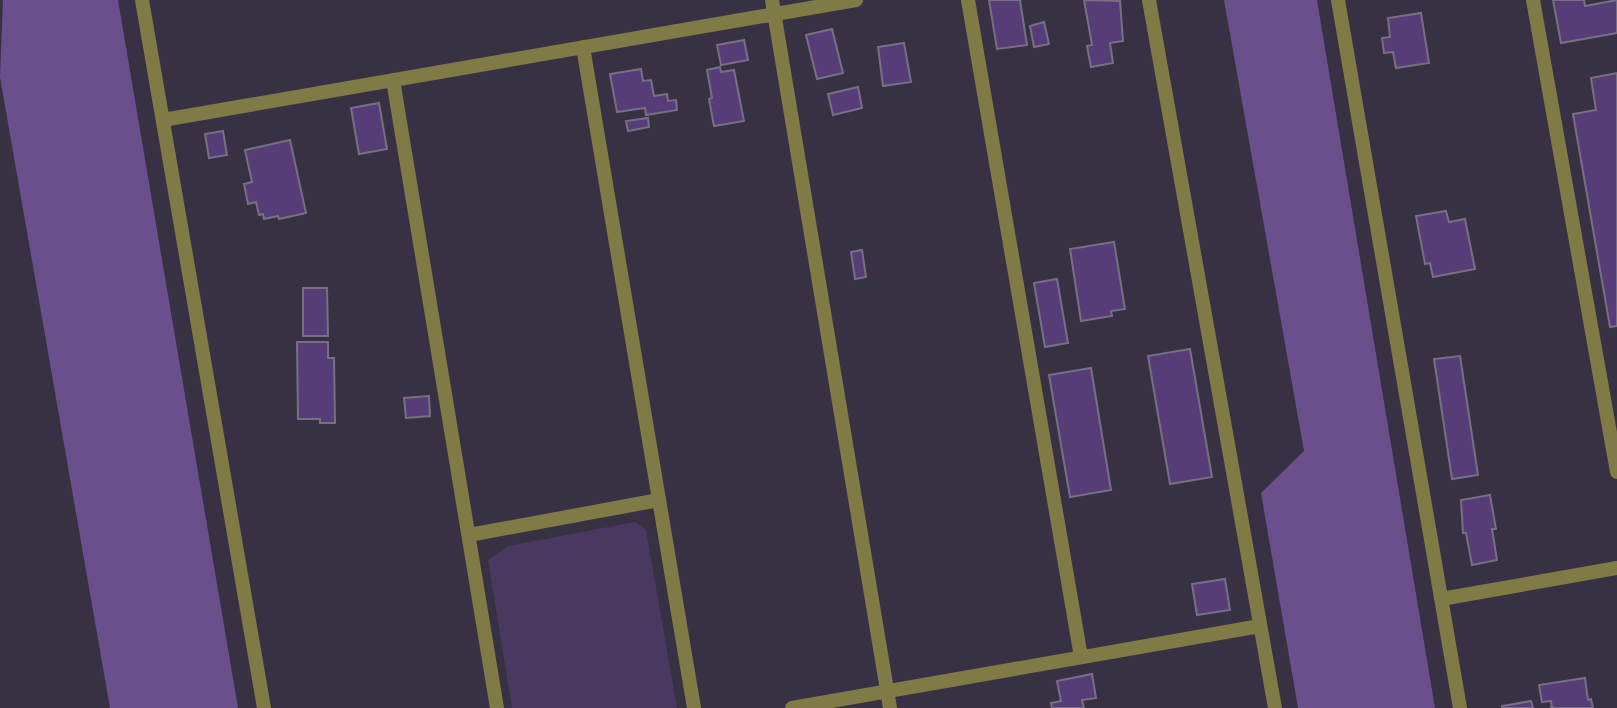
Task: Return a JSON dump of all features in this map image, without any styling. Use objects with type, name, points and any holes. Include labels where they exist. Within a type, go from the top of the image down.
[{"type":"street","points":[[142,0],[264,708]]},
{"type":"street","points":[[163,120],[583,47],[773,7],[856,0]]},
{"type":"street","points":[[968,0],[1081,657]]},
{"type":"street","points":[[1149,0],[1275,708]]},
{"type":"street","points":[[1338,0],[1460,708]]},
{"type":"street","points":[[1533,0],[1617,472]]},
{"type":"street","points":[[773,7],[890,708]]},
{"type":"street","points":[[583,47],[694,708]]},
{"type":"street","points":[[393,80],[497,708]]},
{"type":"street","points":[[468,535],[659,499]]},
{"type":"street","points":[[1441,599],[1617,568]]},
{"type":"street","points":[[792,708],[1260,626]]},
{"type":"shaded area","points":[[3,0],[118,0],[238,708],[110,708],[0,77]]},
{"type":"shaded area","points":[[1224,0],[1317,0],[1435,708],[1298,708],[1261,493],[1304,451]]},
{"type":"shaded area","points":[[635,522],[646,530],[677,708],[512,708],[488,560],[508,546]]},
{"type":"building","points":[[989,0],[1020,0],[1027,45],[997,49]]},
{"type":"building","points":[[1084,0],[1120,1],[1123,41],[1110,43],[1113,63],[1091,67],[1087,46],[1092,45]]},
{"type":"building","points":[[1553,0],[1584,0],[1585,6],[1617,0],[1617,33],[1561,43]]},
{"type":"building","points":[[1421,13],[1429,63],[1396,68],[1393,52],[1384,53],[1382,38],[1390,37],[1388,18]]},
{"type":"building","points":[[1044,22],[1049,44],[1034,47],[1030,26]]},
{"type":"building","points":[[832,29],[843,73],[817,79],[806,35]]},
{"type":"building","points":[[744,40],[748,60],[721,65],[717,45]]},
{"type":"building","points":[[904,43],[911,82],[883,86],[878,47]]},
{"type":"building","points":[[720,67],[721,72],[734,70],[744,121],[714,126],[707,70]]},
{"type":"building","points":[[641,69],[643,81],[651,80],[654,96],[667,94],[668,101],[676,100],[677,110],[646,115],[645,108],[617,112],[610,74]]},
{"type":"building","points":[[1617,73],[1617,326],[1610,327],[1573,114],[1596,110],[1591,78]]},
{"type":"building","points":[[858,87],[862,108],[833,115],[828,94]]},
{"type":"building","points":[[379,103],[387,149],[359,154],[351,108]]},
{"type":"building","points":[[648,118],[649,127],[628,131],[626,121]]},
{"type":"building","points":[[223,131],[227,155],[209,158],[205,134]]},
{"type":"building","points":[[290,140],[306,213],[279,219],[278,216],[264,219],[263,214],[259,215],[256,202],[248,204],[244,184],[252,182],[245,150]]},
{"type":"building","points":[[1446,211],[1449,222],[1465,219],[1475,269],[1433,277],[1430,263],[1425,264],[1416,216]]},
{"type":"building","points":[[1114,242],[1125,309],[1111,311],[1112,316],[1081,321],[1070,249]]},
{"type":"building","points":[[862,250],[866,277],[855,279],[851,252]]},
{"type":"building","points":[[1057,279],[1068,343],[1045,347],[1034,283]]},
{"type":"building","points":[[303,288],[327,288],[328,336],[303,336]]},
{"type":"building","points":[[297,342],[328,342],[328,358],[334,358],[335,423],[320,423],[320,419],[298,419]]},
{"type":"building","points":[[1190,349],[1212,477],[1170,484],[1148,356]]},
{"type":"building","points":[[1460,356],[1478,475],[1452,479],[1434,359]]},
{"type":"building","points":[[1091,368],[1111,490],[1070,497],[1049,375]]},
{"type":"building","points":[[429,396],[430,416],[406,418],[404,398]]},
{"type":"building","points":[[1490,495],[1496,529],[1492,529],[1497,560],[1472,565],[1466,533],[1463,533],[1461,500]]},
{"type":"building","points":[[1225,579],[1230,610],[1197,615],[1192,584]]},
{"type":"building","points":[[1092,674],[1096,698],[1082,700],[1084,708],[1052,708],[1051,703],[1061,701],[1057,681]]},
{"type":"building","points":[[1585,678],[1588,700],[1591,699],[1593,708],[1550,708],[1551,701],[1542,702],[1539,685]]},
{"type":"building","points":[[1531,701],[1533,708],[1502,708],[1502,706]]}]
